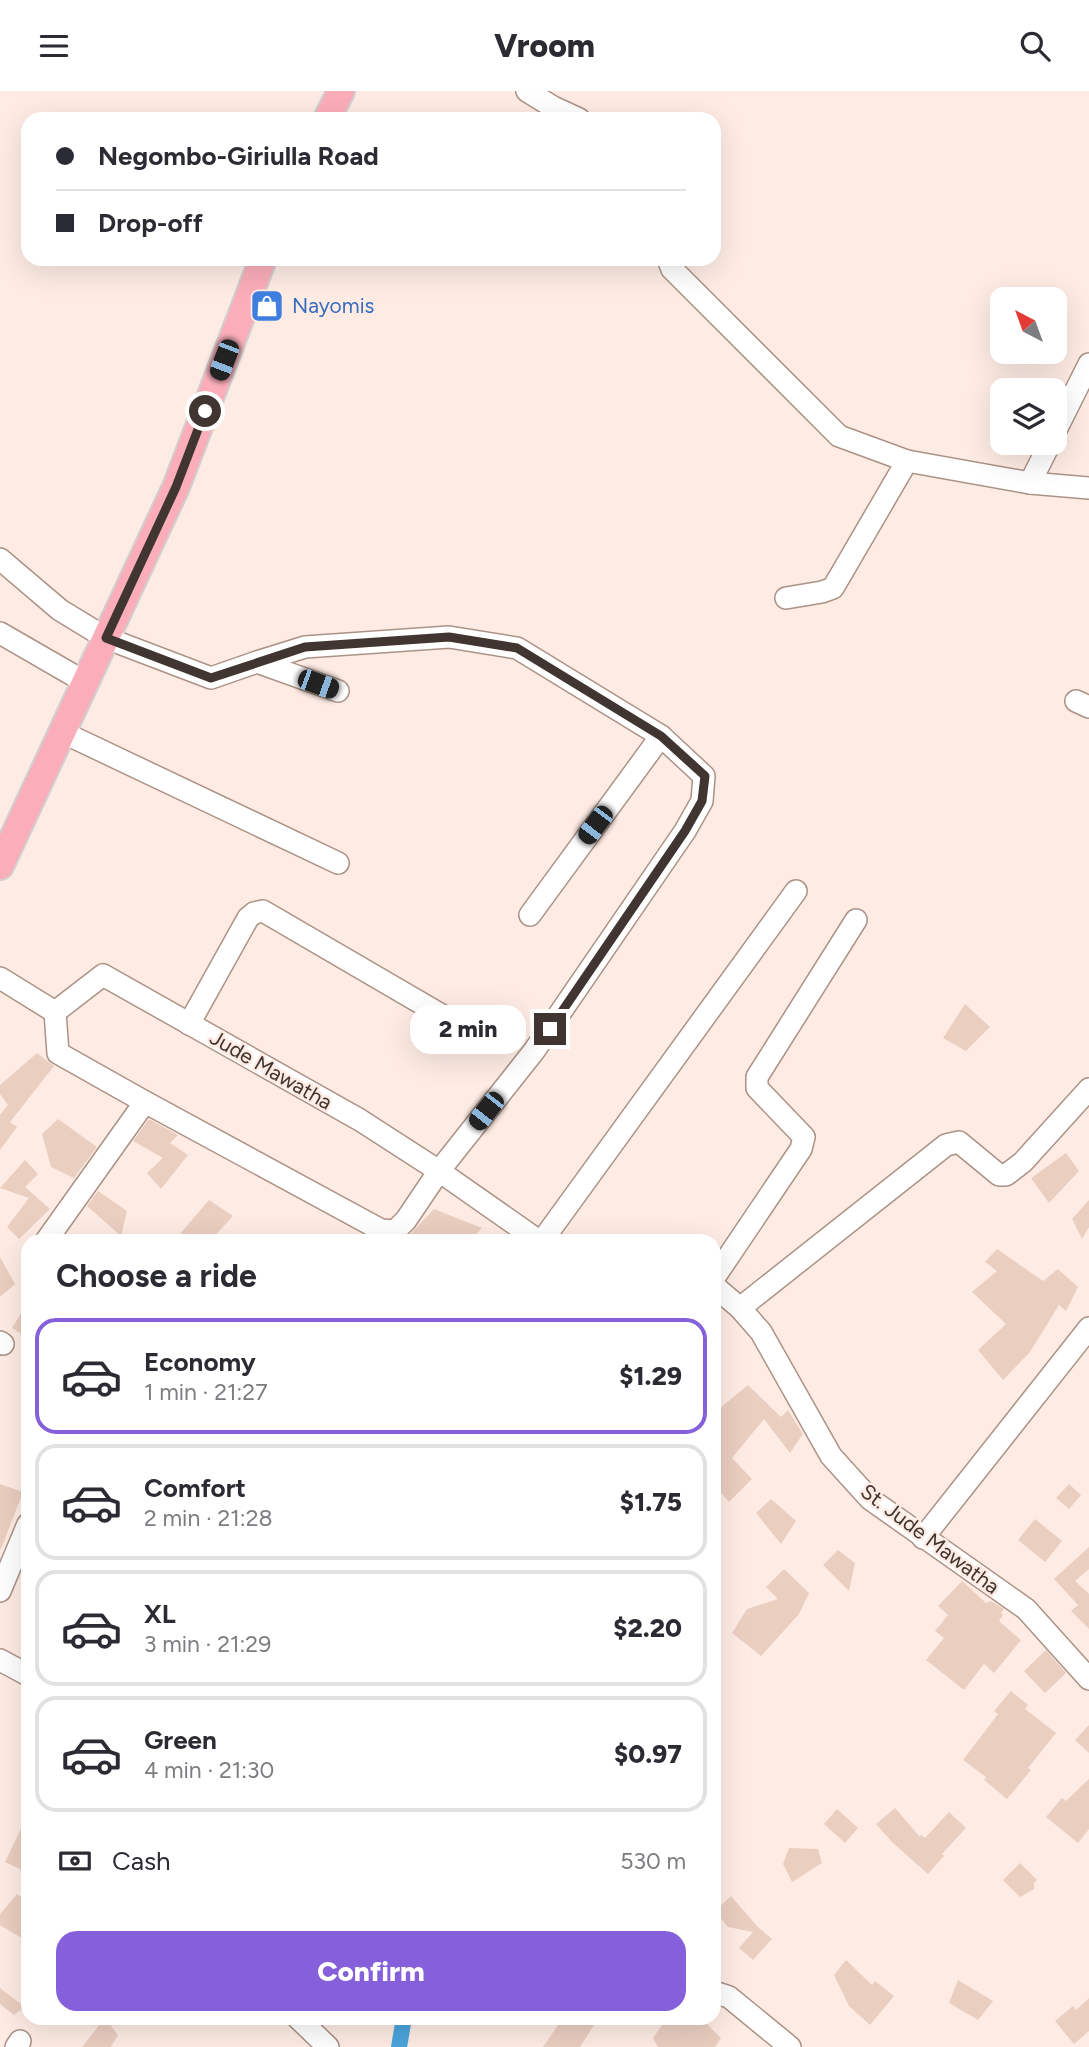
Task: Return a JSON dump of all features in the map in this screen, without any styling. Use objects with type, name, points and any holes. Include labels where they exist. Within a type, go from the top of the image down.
[{"type":"main road","points":[[330,112],[341,91]]},
{"type":"main road","points":[[0,866],[176,487],[260,266]]},
{"type":"street","points":[[527,91],[564,112]]},
{"type":"street","points":[[671,266],[839,436],[906,461],[1030,483],[1089,488]]},
{"type":"street","points":[[1067,408],[1089,364]]},
{"type":"street","points":[[1030,483],[1044,455]]},
{"type":"street","points":[[786,598],[822,593],[833,587],[906,461]]},
{"type":"street","points":[[0,559],[60,610],[106,638],[211,678],[305,647],[449,637],[517,648],[661,736],[705,776],[702,801],[685,831],[534,1051],[395,1231],[381,1230],[58,1053],[55,1012],[0,978]]},
{"type":"street","points":[[0,632],[85,682]]},
{"type":"street","points":[[257,663],[338,691]]},
{"type":"street","points":[[62,732],[338,863]]},
{"type":"street","points":[[530,915],[661,736]]},
{"type":"street","points":[[545,1234],[796,891]]},
{"type":"street","points":[[189,1024],[248,918],[263,911],[474,1034]]},
{"type":"street","points":[[721,1267],[801,1149],[804,1137],[757,1089],[757,1077],[856,920]]},
{"type":"street","name":"Jude Mawatha","points":[[55,1012],[103,975],[360,1120],[530,1234]]},
{"type":"street","points":[[740,1308],[946,1145],[959,1142],[999,1175],[1006,1175],[1023,1162],[1089,1090]]},
{"type":"street","points":[[51,1234],[145,1102]]},
{"type":"street","name":"St. Jude Mawatha","points":[[721,1292],[761,1332],[831,1456],[870,1499],[1026,1609],[1089,1678]]},
{"type":"street","points":[[923,1538],[1089,1328]]},
{"type":"street","points":[[0,1591],[21,1541]]},
{"type":"street","points":[[0,1660],[21,1671]]},
{"type":"street","points":[[721,1994],[729,1997],[790,2047]]},
{"type":"street","points":[[305,2025],[328,2047]]},
{"type":"building","points":[[965,1004],[990,1027],[966,1051],[943,1038]]},
{"type":"building","points":[[37,1053],[54,1066],[10,1122],[17,1127],[0,1150],[0,1115],[8,1105],[0,1094],[0,1085]]},
{"type":"building","points":[[58,1119],[97,1147],[74,1178],[51,1167],[42,1134]]},
{"type":"building","points":[[149,1119],[178,1135],[170,1143],[188,1155],[161,1189],[147,1173],[163,1158],[133,1141]]},
{"type":"building","points":[[1066,1153],[1079,1171],[1049,1203],[1031,1178]]},
{"type":"building","points":[[25,1160],[38,1174],[25,1187],[50,1209],[21,1234],[19,1239],[7,1227],[29,1198],[0,1188]]},
{"type":"building","points":[[98,1191],[127,1211],[121,1234],[119,1234],[87,1206]]},
{"type":"building","points":[[209,1200],[233,1216],[216,1234],[180,1234]]},
{"type":"building","points":[[1089,1200],[1089,1227],[1082,1239],[1072,1219]]},
{"type":"building","points":[[434,1209],[482,1228],[476,1234],[411,1234]]},
{"type":"building","points":[[997,1249],[1043,1281],[1058,1269],[1078,1287],[1066,1311],[1059,1305],[1030,1352],[1003,1380],[978,1350],[1006,1324],[972,1292],[997,1271],[985,1262]]},
{"type":"building","points":[[0,1257],[15,1284],[0,1297]]},
{"type":"building","points":[[21,1313],[21,1334],[12,1328]]},
{"type":"building","points":[[748,1385],[781,1417],[788,1410],[803,1434],[790,1453],[764,1419],[732,1458],[752,1479],[729,1502],[721,1493],[721,1407]]},
{"type":"building","points":[[0,1484],[21,1491],[21,1497],[0,1549]]},
{"type":"building","points":[[1069,1484],[1081,1495],[1069,1509],[1056,1498]]},
{"type":"building","points":[[771,1499],[796,1521],[781,1544],[756,1513]]},
{"type":"building","points":[[1035,1519],[1062,1541],[1045,1562],[1018,1540]]},
{"type":"building","points":[[1089,1547],[1089,1569],[1075,1581],[1089,1594],[1089,1629],[1071,1611],[1078,1605],[1054,1579]]},
{"type":"building","points":[[838,1550],[855,1563],[849,1591],[823,1565]]},
{"type":"building","points":[[784,1569],[809,1593],[799,1614],[761,1656],[732,1633],[747,1609],[778,1599],[766,1587]]},
{"type":"building","points":[[962,1581],[986,1603],[991,1601],[1004,1609],[999,1621],[1021,1640],[994,1673],[984,1664],[964,1690],[926,1660],[944,1638],[935,1631],[948,1615],[938,1606]]},
{"type":"building","points":[[1046,1650],[1066,1673],[1045,1693],[1024,1671]]},
{"type":"building","points":[[1011,1691],[1028,1705],[1025,1709],[1056,1733],[1007,1799],[984,1780],[986,1777],[963,1760],[998,1714],[994,1711]]},
{"type":"building","points":[[1089,1725],[1089,1753],[1075,1740]]},
{"type":"building","points":[[1089,1779],[1089,1829],[1078,1843],[1046,1817],[1062,1798],[1066,1801]]},
{"type":"building","points":[[895,1808],[919,1836],[925,1838],[949,1812],[966,1828],[928,1874],[876,1824]]},
{"type":"building","points":[[837,1809],[858,1828],[845,1843],[824,1824]]},
{"type":"building","points":[[21,1829],[21,1870],[5,1862]]},
{"type":"building","points":[[789,1848],[818,1849],[822,1863],[792,1882],[783,1864]]},
{"type":"building","points":[[1020,1863],[1037,1880],[1034,1889],[1020,1897],[1003,1880]]},
{"type":"building","points":[[17,1894],[21,1897],[21,1938],[0,1925],[0,1914]]},
{"type":"building","points":[[731,1896],[772,1939],[753,1960],[739,1948],[753,1932],[728,1927],[721,1918],[721,1905]]},
{"type":"building","points":[[846,1960],[872,1985],[875,1981],[894,1996],[870,2025],[849,2006],[834,1975]]},
{"type":"building","points":[[958,1980],[993,2001],[978,2020],[949,2003]]},
{"type":"building","points":[[0,1988],[21,2004],[21,2010],[14,2015],[0,2004]]},
{"type":"building","points":[[1089,1998],[1089,2031],[1074,2044],[1055,2021],[1073,2006],[1076,2010]]},
{"type":"building","points":[[99,2025],[110,2025],[118,2035],[111,2047],[82,2047]]},
{"type":"building","points":[[558,2025],[594,2025],[580,2047],[543,2047]]},
{"type":"building","points":[[662,2025],[708,2025],[721,2038],[715,2047],[658,2047],[653,2038]]},
{"type":"waterway","points":[[399,2047],[403,2025]]},
{"type":"place","name":"Nayomis","points":[[267,306]]},
{"type":"route","points":[[205,411],[176,487],[106,638],[211,678],[305,647],[449,637],[517,648],[661,736],[705,776],[702,801],[685,831],[550,1029]]}]
